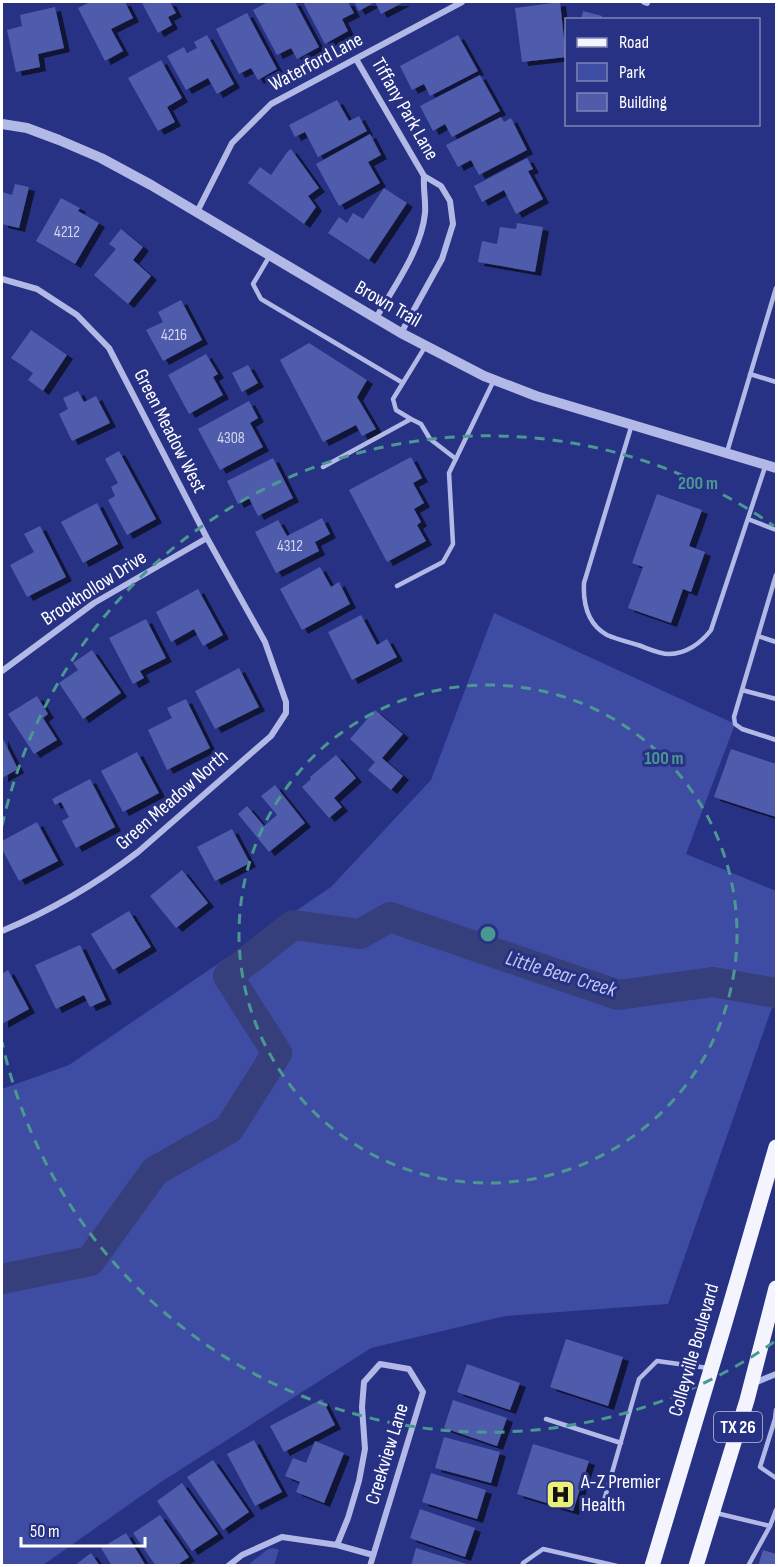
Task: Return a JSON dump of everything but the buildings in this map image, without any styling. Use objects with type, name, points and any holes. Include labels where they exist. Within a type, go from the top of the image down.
[{"type":"main road","name":"Colleyville Boulevard","points":[[652,1566],[777,1147]]},
{"type":"main road","name":"TX 26","points":[[696,1566],[773,1317],[777,1288]]},
{"type":"street","name":"Waterford Lane","points":[[197,212],[232,143],[271,104],[462,2]]},
{"type":"street","name":"Tiffany Park Lane","points":[[356,58],[424,176],[441,186],[450,201],[453,224],[442,259],[401,333]]},
{"type":"street","name":"Brown Trail","points":[[2,124],[27,128],[101,158],[150,184],[425,347],[494,380],[536,396],[771,466]]},
{"type":"street","name":"Tiffany Park Lane","points":[[376,318],[418,245],[425,213],[424,176]]},
{"type":"street","name":"Green Meadow West","points":[[2,279],[37,290],[77,315],[109,348],[207,538],[265,642]]},
{"type":"street","name":"Brookhollow Drive","points":[[2,670],[94,603],[207,538]]},
{"type":"street","name":"Green Meadow North","points":[[2,931],[57,904],[115,870],[271,736],[286,713],[286,702],[265,642]]},
{"type":"street","name":"Creekview Lane","points":[[337,1545],[359,1481],[365,1449],[362,1407],[364,1382],[380,1364],[409,1369],[423,1392],[370,1566]]},
{"type":"street","points":[[751,1385],[777,1374]]},
{"type":"street","points":[[228,1566],[242,1555],[282,1537],[337,1545],[373,1556]]},
{"type":"lane","points":[[270,256],[254,284],[261,299],[404,382]]},
{"type":"lane","points":[[727,452],[777,288]]},
{"type":"lane","points":[[425,347],[393,399],[396,410],[421,424],[430,439],[456,459]]},
{"type":"lane","points":[[750,374],[777,382]]},
{"type":"lane","points":[[397,586],[442,562],[453,544],[448,473],[494,380]]},
{"type":"lane","points":[[323,467],[411,419]]},
{"type":"lane","points":[[632,424],[584,583],[583,600],[586,610],[598,628],[608,635],[667,654],[681,652],[703,640],[711,630],[748,519],[771,466]]},
{"type":"lane","points":[[748,519],[777,530]]},
{"type":"lane","points":[[777,575],[734,717],[735,724],[742,729],[777,740]]},
{"type":"lane","points":[[758,636],[777,642]]},
{"type":"lane","points":[[742,690],[777,699]]},
{"type":"lane","points":[[603,1504],[639,1379],[657,1361],[711,1369]]},
{"type":"lane","points":[[777,1410],[760,1467],[777,1478]]},
{"type":"lane","points":[[546,1419],[621,1443]]},
{"type":"lane","points":[[748,1566],[777,1510]]},
{"type":"lane","points":[[712,1512],[770,1526]]},
{"type":"lane","points":[[522,1566],[543,1549],[617,1566]]},
{"type":"green space","points":[[494,613],[735,724],[686,854],[776,891],[776,996],[668,1304],[505,1316],[371,1348],[161,1482],[43,1565],[2,1565],[2,1089],[69,1065],[331,887],[431,780]]},
{"type":"green space","points":[[268,1549],[279,1550],[274,1565],[248,1565]]},
{"type":"waterway","name":"Little Bear Creek","points":[[2,1279],[90,1261],[155,1171],[229,1129],[277,1053],[228,976],[293,925],[360,934],[390,917],[618,995],[713,982],[776,993]]},
{"type":"place","name":"A-Z Premier Health","points":[[560,1494]]}]
